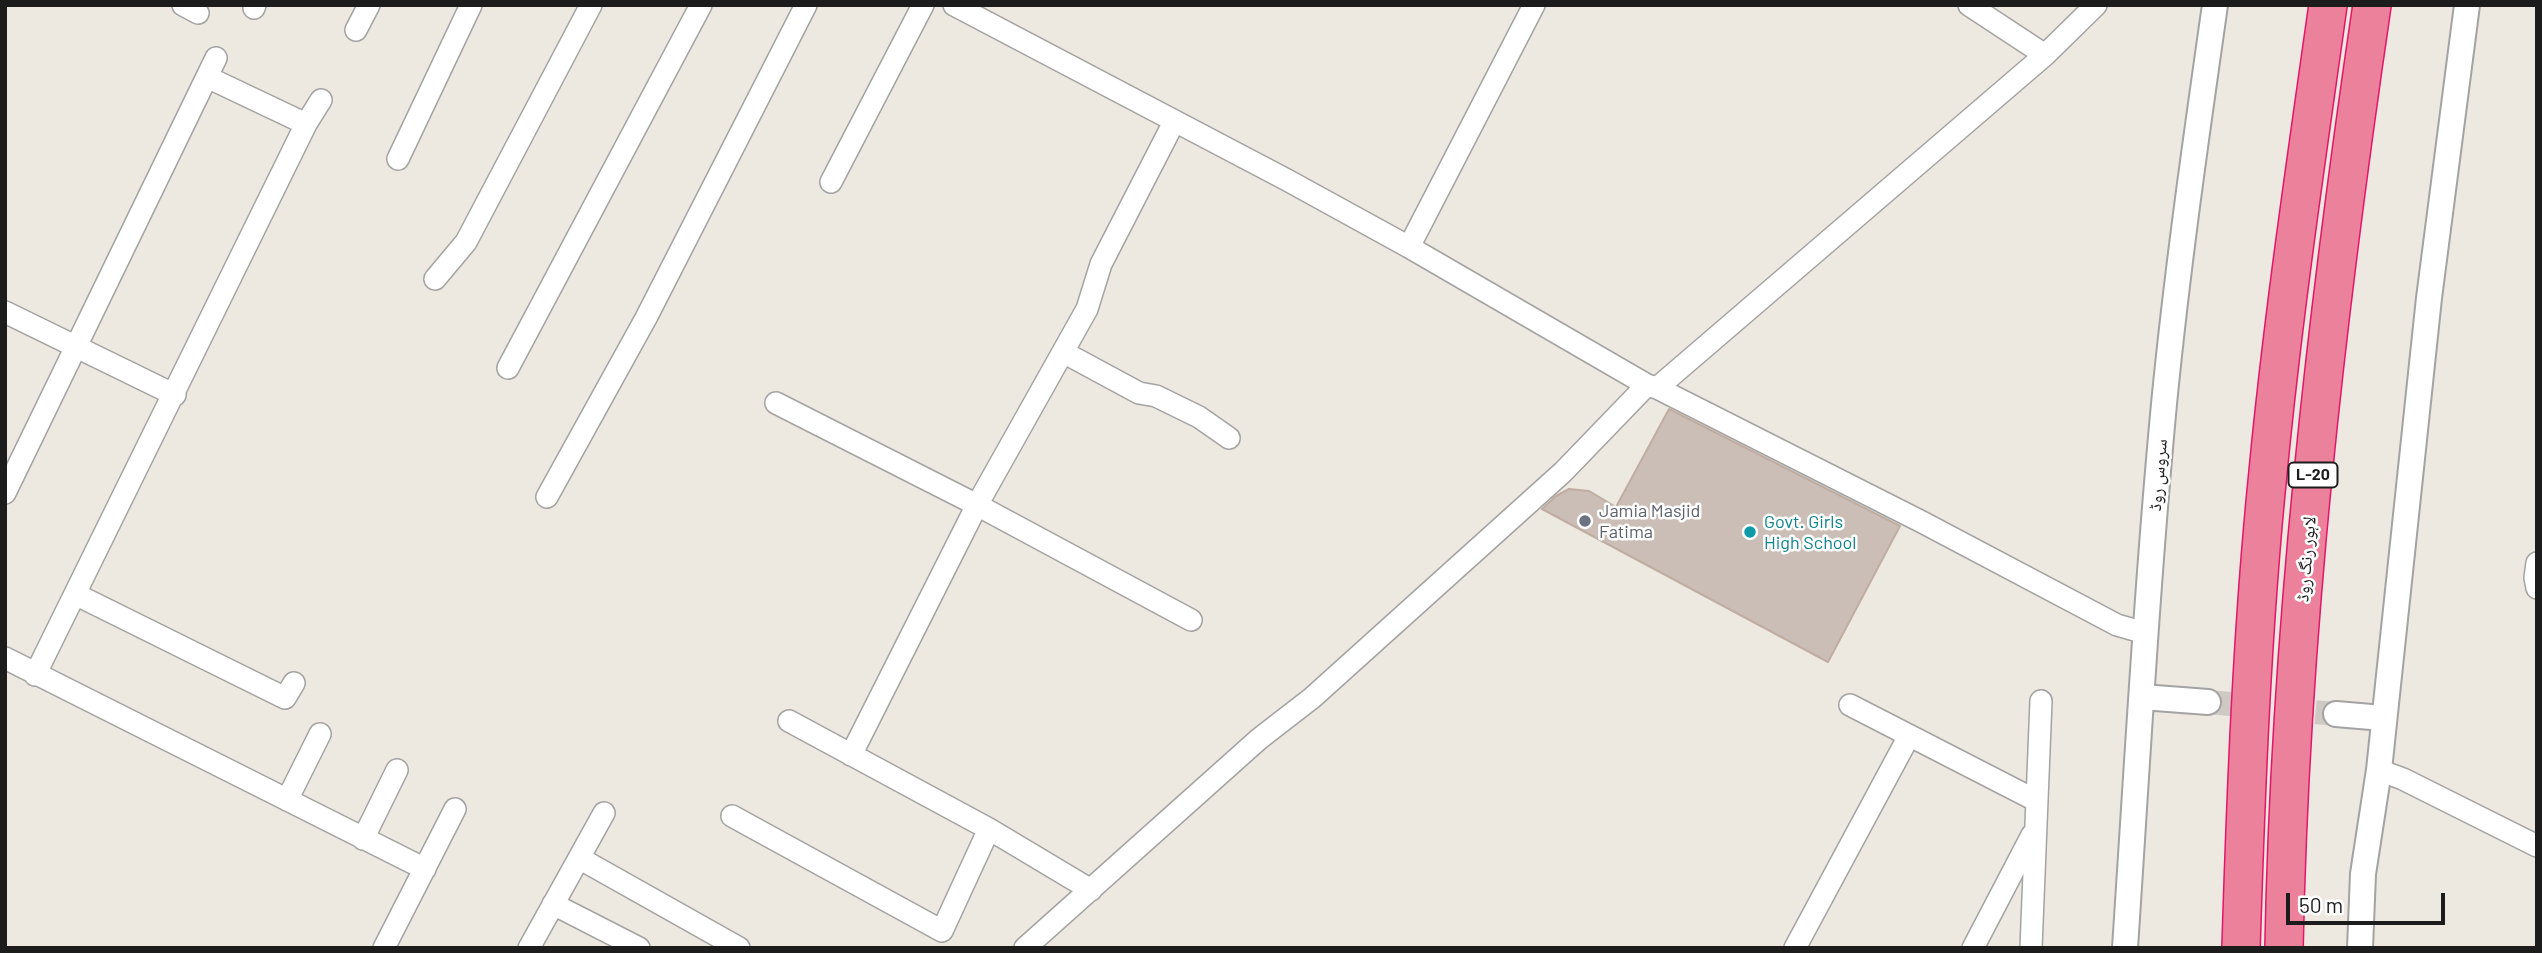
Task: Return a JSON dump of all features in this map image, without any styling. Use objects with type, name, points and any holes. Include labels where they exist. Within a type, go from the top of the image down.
[{"type":"highway","name":"L-20","points":[[2241,948],[2255,626],[2267,474],[2328,5]]},
{"type":"highway","name":"لاہور رنگ روڈ","points":[[2284,948],[2286,852],[2296,679],[2316,442],[2352,141],[2372,5]]},
{"type":"street","points":[[356,30],[369,5]]},
{"type":"street","points":[[398,159],[471,5]]},
{"type":"street","points":[[435,279],[466,242],[591,5]]},
{"type":"street","points":[[508,368],[701,5]]},
{"type":"street","points":[[547,497],[646,318],[806,5]]},
{"type":"street","points":[[831,181],[923,5]]},
{"type":"street","points":[[954,5],[1409,247],[1652,387],[1922,522],[2117,625],[2146,633]]},
{"type":"street","points":[[1409,247],[1534,5]]},
{"type":"street","points":[[1969,5],[2045,55]]},
{"type":"street","points":[[1025,948],[1259,740],[1312,698],[1563,472],[1652,387],[2045,55],[2096,5]]},
{"type":"street","name":"سروس روڈ","points":[[2125,948],[2164,403],[2215,5]]},
{"type":"street","points":[[2360,948],[2363,874],[2379,770],[2429,298],[2467,5]]},
{"type":"street","points":[[5,493],[211,68],[306,124]]},
{"type":"street","points":[[36,675],[306,124],[321,100]]},
{"type":"street","points":[[851,755],[977,505],[1087,309],[1101,264],[1174,122]]},
{"type":"street","points":[[5,313],[175,395]]},
{"type":"street","points":[[1063,352],[1139,393],[1156,396],[1199,417],[1229,438]]},
{"type":"street","points":[[776,403],[977,505],[1191,620]]},
{"type":"street","points":[[2537,563],[2537,588]]},
{"type":"street","points":[[75,594],[285,698],[294,683]]},
{"type":"street","points":[[5,658],[425,869]]},
{"type":"street","points":[[2142,697],[2208,702]]},
{"type":"street","points":[[2031,948],[2041,701]]},
{"type":"street","points":[[1850,705],[2037,801]]},
{"type":"street","points":[[2336,714],[2383,718]]},
{"type":"street","points":[[789,721],[989,829],[1091,890]]},
{"type":"street","points":[[287,800],[320,734]]},
{"type":"street","points":[[1795,948],[1909,736]]},
{"type":"street","points":[[363,839],[397,770]]},
{"type":"street","points":[[2379,770],[2403,779],[2537,846]]},
{"type":"street","points":[[384,948],[456,809]]},
{"type":"street","points":[[529,948],[604,813]]},
{"type":"street","points":[[732,816],[942,931],[989,829]]},
{"type":"street","points":[[1973,948],[2035,830]]},
{"type":"street","points":[[579,858],[739,948]]},
{"type":"street","points":[[553,904],[639,948]]},
{"type":"building","name":"Govt. Girls High School","points":[[1669,409],[1900,526],[1828,662],[1542,509],[1556,496],[1569,489],[1589,491],[1616,507]]},
{"type":"tunnel","points":[[2208,702],[2336,714]]},
{"type":"place","name":"Jamia Masjid Fatima","points":[[1585,521]]},
{"type":"place","name":"Govt. Girls High School","points":[[1750,532]]}]
